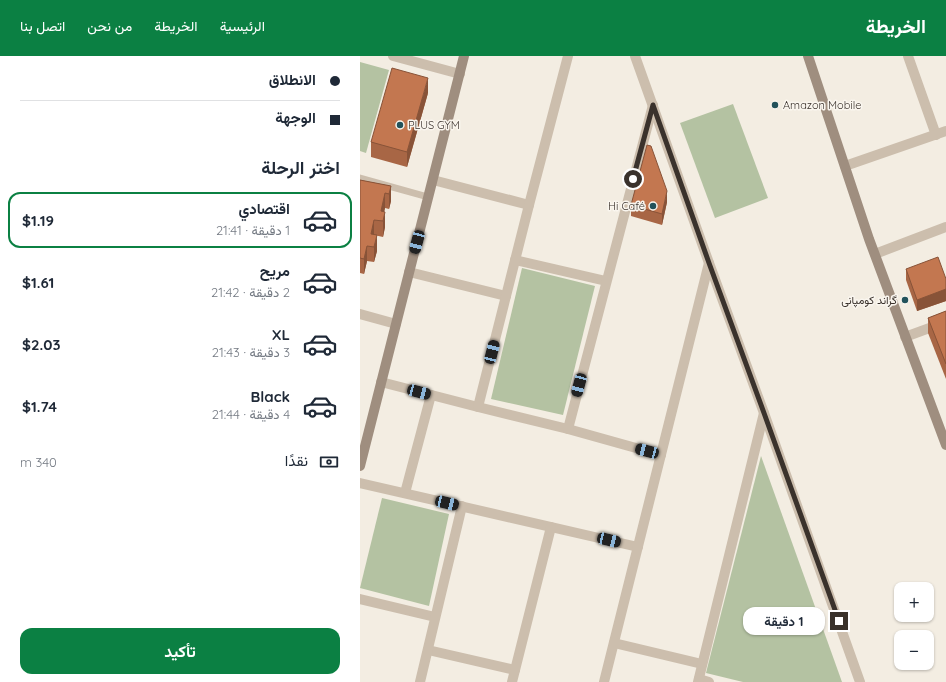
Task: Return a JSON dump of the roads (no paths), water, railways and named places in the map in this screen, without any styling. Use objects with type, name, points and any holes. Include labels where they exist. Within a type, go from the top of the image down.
[{"type":"street","points":[[393,56],[460,74]]},
{"type":"street","points":[[360,466],[464,56]]},
{"type":"street","points":[[478,407],[568,56]]},
{"type":"street","points":[[635,56],[860,682]]},
{"type":"street","points":[[808,56],[874,254],[946,445]]},
{"type":"street","points":[[908,56],[936,134]]},
{"type":"street","points":[[568,429],[653,105]]},
{"type":"street","points":[[845,166],[946,131]]},
{"type":"street","points":[[433,180],[529,205]]},
{"type":"street","points":[[874,254],[946,227]]},
{"type":"street","points":[[515,260],[606,282]]},
{"type":"street","points":[[604,682],[709,263]]},
{"type":"street","points":[[409,272],[506,296]]},
{"type":"street","points":[[360,314],[396,324]]},
{"type":"street","points":[[905,337],[946,322]]},
{"type":"street","points":[[381,382],[568,429],[661,455]]},
{"type":"street","points":[[405,493],[431,395]]},
{"type":"street","points":[[709,682],[698,681],[764,413]]},
{"type":"street","points":[[360,483],[638,547]]},
{"type":"street","points":[[420,682],[462,506]]},
{"type":"street","points":[[512,682],[551,527]]},
{"type":"street","points":[[360,599],[435,617]]},
{"type":"street","points":[[614,642],[702,664]]},
{"type":"street","points":[[428,650],[515,670]]},
{"type":"lane","points":[[360,178],[428,197]]},
{"type":"place","name":"Amazon Mobile","points":[[775,105]]},
{"type":"place","name":"PLUS GYM","points":[[400,125]]},
{"type":"place","name":"Hi Café","points":[[653,206]]},
{"type":"place","name":"گراند كومپانى","points":[[905,300]]}]
